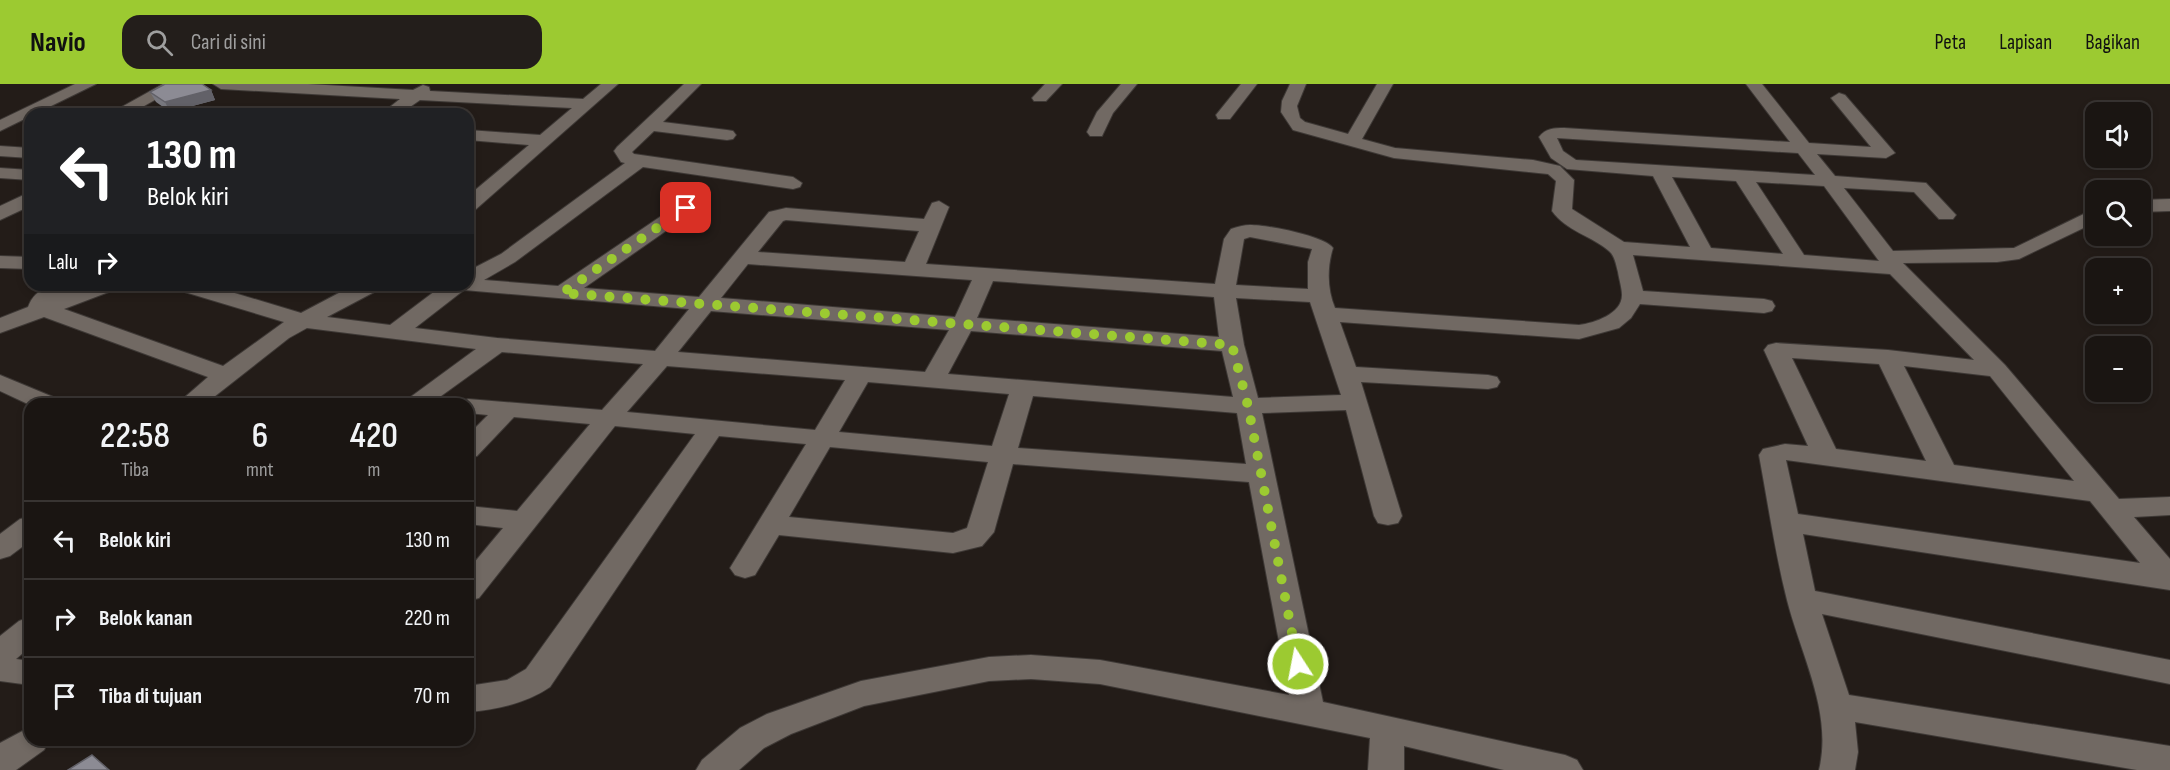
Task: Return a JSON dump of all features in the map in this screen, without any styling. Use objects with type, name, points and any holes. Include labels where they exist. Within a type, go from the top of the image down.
[{"type":"street","points":[[38,108],[88,84]]},
{"type":"street","points":[[129,108],[175,84]]},
{"type":"street","points":[[221,84],[424,89],[586,104]]},
{"type":"street","points":[[474,201],[610,84]]},
{"type":"street","points":[[693,84],[623,151],[627,158],[793,183]]},
{"type":"street","points":[[1040,98],[1054,84]]},
{"type":"street","points":[[1096,132],[1105,112],[1129,84]]},
{"type":"street","points":[[1224,115],[1249,84]]},
{"type":"street","points":[[1298,84],[1289,107],[1294,123],[1394,153],[1547,167],[1565,180],[1562,210],[1576,223],[1619,248],[1797,260],[1892,262],[1997,256],[2019,253],[2085,220]]},
{"type":"street","points":[[1353,140],[1385,84]]},
{"type":"street","points":[[1754,84],[1892,262],[1998,369],[2169,578]]},
{"type":"street","points":[[397,108],[424,89]]},
{"type":"street","points":[[1839,98],[1886,153],[1564,132],[1553,133],[1548,137],[1555,155],[1573,165],[1919,188],[1946,215]]},
{"type":"street","points":[[0,126],[24,115]]},
{"type":"street","points":[[650,125],[727,135]]},
{"type":"street","points":[[474,135],[545,141]]},
{"type":"street","points":[[0,151],[24,152]]},
{"type":"street","points":[[0,163],[24,153]]},
{"type":"street","points":[[474,279],[507,258],[639,161]]},
{"type":"street","points":[[1660,172],[1704,255]]},
{"type":"street","points":[[0,173],[24,175]]},
{"type":"street","points":[[1743,177],[1797,260]]},
{"type":"street","points":[[474,179],[497,181]]},
{"type":"street","points":[[0,214],[24,201]]},
{"type":"street","points":[[2151,206],[2170,205]]},
{"type":"street","points":[[562,293],[686,208]]},
{"type":"street","points":[[474,582],[776,216],[786,214],[936,217],[913,269]]},
{"type":"street","points":[[1309,714],[1248,406],[1232,345],[1224,291],[1234,239],[1238,233],[1250,231],[1318,244],[1323,248],[1317,262],[1323,305],[1356,402],[1388,516]]},
{"type":"street","points":[[742,257],[1224,291],[1323,305],[1579,332],[1605,328],[1621,315],[1634,297],[1626,261],[1619,248]]},
{"type":"street","points":[[933,380],[963,324],[985,275]]},
{"type":"street","points":[[474,284],[704,305],[1232,345]]},
{"type":"street","points":[[56,291],[38,304],[41,310],[224,375]]},
{"type":"street","points":[[0,326],[90,291]]},
{"type":"street","points":[[206,291],[303,321],[497,345],[1248,406],[1356,402]]},
{"type":"street","points":[[196,398],[261,347],[359,291]]},
{"type":"street","points":[[395,332],[449,291]]},
{"type":"street","points":[[1634,297],[1764,306]]},
{"type":"street","points":[[428,398],[497,345]]},
{"type":"street","points":[[1827,456],[1776,350],[1888,357],[1998,369]]},
{"type":"street","points":[[1888,357],[1944,471]]},
{"type":"street","points":[[745,568],[861,374]]},
{"type":"street","points":[[1347,374],[1488,382]]},
{"type":"street","points":[[0,382],[36,398]]},
{"type":"street","points":[[770,525],[953,543],[972,539],[980,532],[1023,387]]},
{"type":"street","points":[[474,407],[822,436],[1001,455],[1261,474]]},
{"type":"street","points":[[474,444],[508,410]]},
{"type":"street","points":[[474,698],[512,693],[538,678],[713,427]]},
{"type":"street","points":[[1837,770],[1841,752],[1836,706],[1802,599],[1772,455],[1785,452],[1827,456],[1944,471],[2105,501],[2170,506]]},
{"type":"street","points":[[474,516],[523,521]]},
{"type":"street","points":[[1787,522],[2169,578]]},
{"type":"street","points":[[1802,599],[2170,672]]},
{"type":"street","points":[[0,654],[24,634]]},
{"type":"street","points":[[714,770],[752,738],[779,724],[861,694],[990,669],[1031,667],[1100,672],[1388,728],[1565,770]]},
{"type":"street","points":[[0,669],[24,672]]},
{"type":"street","points":[[1836,706],[2170,761]]},
{"type":"street","points":[[1386,770],[1388,728]]},
{"type":"street","points":[[0,762],[24,746]]},
{"type":"building","points":[[165,84],[202,84],[211,90],[165,102],[150,92]]},
{"type":"building","points":[[92,755],[109,770],[68,770]]},
{"type":"route","points":[[686,208],[562,293],[1232,345],[1248,406],[1298,664]]}]
